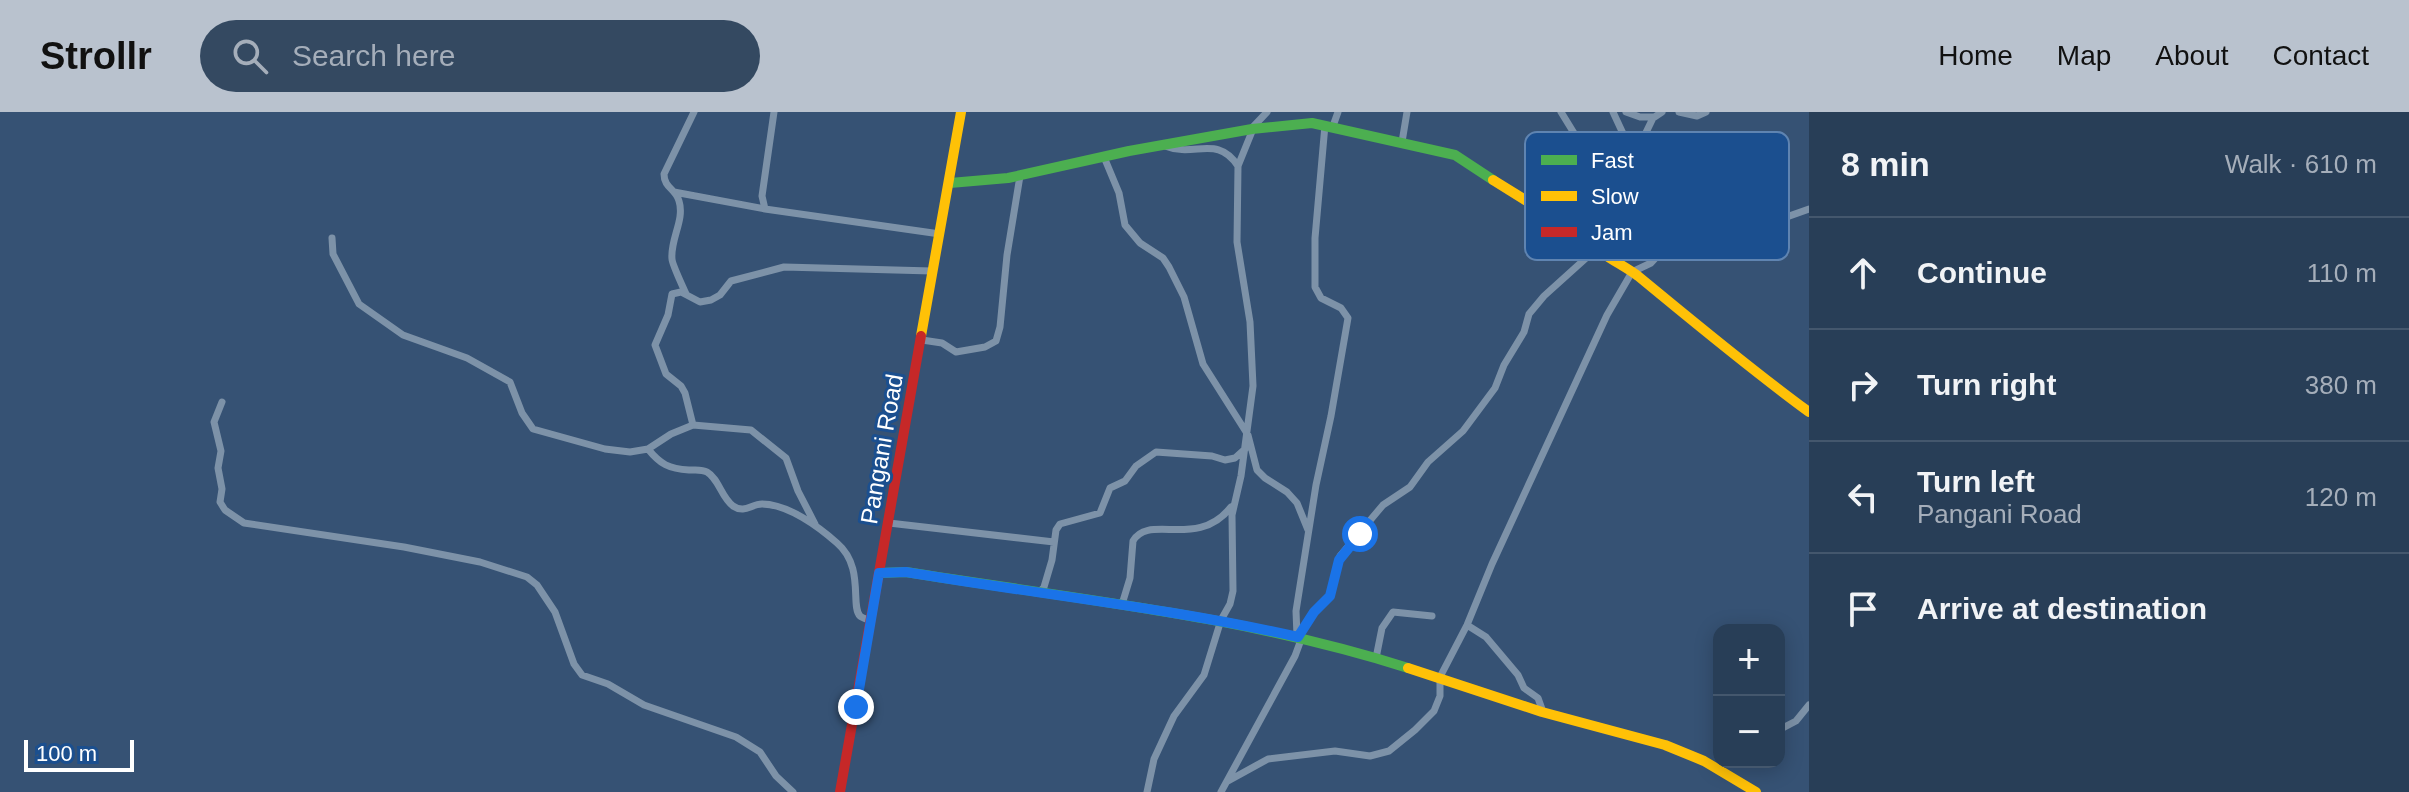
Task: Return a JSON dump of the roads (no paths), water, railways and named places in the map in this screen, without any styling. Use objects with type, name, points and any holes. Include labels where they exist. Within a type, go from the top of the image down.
[{"type":"street","points":[[686,294],[679,272],[672,263],[680,204],[665,184],[664,174],[694,112]]},
{"type":"street","points":[[765,209],[762,196],[774,112]]},
{"type":"street","name":"Pangani Road","points":[[840,792],[961,112]]},
{"type":"street","points":[[1147,792],[1154,759],[1174,716],[1204,675],[1233,591],[1230,531],[1246,448],[1253,386],[1250,322],[1237,242],[1238,166],[1252,129],[1267,112]]},
{"type":"street","points":[[1299,637],[1296,611],[1308,532],[1348,318],[1341,308],[1321,298],[1315,287],[1315,238],[1329,125],[1338,112]]},
{"type":"street","points":[[1402,142],[1407,112]]},
{"type":"street","points":[[1561,112],[1573,132]]},
{"type":"street","points":[[1613,112],[1624,132]]},
{"type":"street","points":[[1626,112],[1654,117]]},
{"type":"street","points":[[1645,132],[1654,117],[1662,112]]},
{"type":"street","points":[[1679,112],[1697,116],[1706,112]]},
{"type":"street","points":[[1626,132],[1636,114]]},
{"type":"street","points":[[950,183],[979,183],[1163,145],[1303,123],[1329,125],[1455,155],[1525,200]]},
{"type":"street","points":[[1163,145],[1177,151],[1218,148],[1227,152],[1238,166]]},
{"type":"street","points":[[1104,157],[1119,193],[1125,225],[1140,243],[1163,258],[1169,267],[1184,297],[1203,364],[1248,435],[1260,475],[1287,492],[1297,503],[1308,532]]},
{"type":"street","points":[[922,340],[942,343],[956,352],[985,347],[996,341],[1020,176]]},
{"type":"street","points":[[674,192],[765,209],[940,234]]},
{"type":"street","points":[[1789,216],[1809,209]]},
{"type":"street","points":[[332,238],[333,254],[359,304],[403,335],[467,358],[510,382],[522,413],[533,429],[617,452],[648,449],[693,425],[751,430],[780,452],[791,469],[815,524],[849,556],[857,583],[857,610],[862,617],[871,621]]},
{"type":"street","points":[[1221,792],[1299,637],[1314,612],[1330,596],[1340,556],[1367,527],[1377,511],[1410,487],[1428,462],[1466,427],[1495,388],[1504,365],[1524,332],[1529,314],[1584,260]]},
{"type":"street","points":[[1612,260],[1632,272],[1698,330],[1809,412]]},
{"type":"street","points":[[1228,781],[1268,759],[1335,751],[1370,756],[1389,751],[1434,711],[1440,696],[1440,677],[1467,625],[1607,315],[1632,272],[1653,260]]},
{"type":"street","points":[[693,425],[685,393],[666,374],[655,345],[668,315],[672,294],[686,294],[697,301],[711,300],[720,295],[731,281],[784,267],[932,271]]},
{"type":"street","points":[[222,402],[214,422],[221,451],[218,468],[222,489],[220,502],[232,515],[250,525],[404,547],[480,562],[527,577],[537,585],[555,612],[574,664],[582,675],[608,684],[644,705],[736,737],[760,752],[776,776],[793,792]]},
{"type":"street","points":[[1035,592],[1040,592],[1044,587],[1056,530],[1063,522],[1100,513],[1110,488],[1125,481],[1136,466],[1152,453],[1204,455],[1225,460],[1235,458],[1246,448]]},
{"type":"street","points":[[648,449],[668,467],[709,473],[733,506],[747,509],[764,504],[815,524]]},
{"type":"street","points":[[1119,604],[1127,591],[1133,541],[1137,535],[1151,528],[1201,529],[1222,519],[1233,505]]},
{"type":"street","points":[[889,523],[1054,542]]},
{"type":"street","points":[[879,573],[906,572],[1119,604],[1221,620],[1299,637],[1658,744],[1705,761],[1756,792]]},
{"type":"street","points":[[1376,658],[1382,628],[1390,615],[1397,611],[1432,616]]},
{"type":"street","points":[[1467,625],[1486,637],[1518,675],[1524,688],[1538,698],[1543,712]]},
{"type":"street","points":[[1785,727],[1796,721],[1809,705]]},
{"type":"street","points":[[1705,761],[1713,759]]}]
